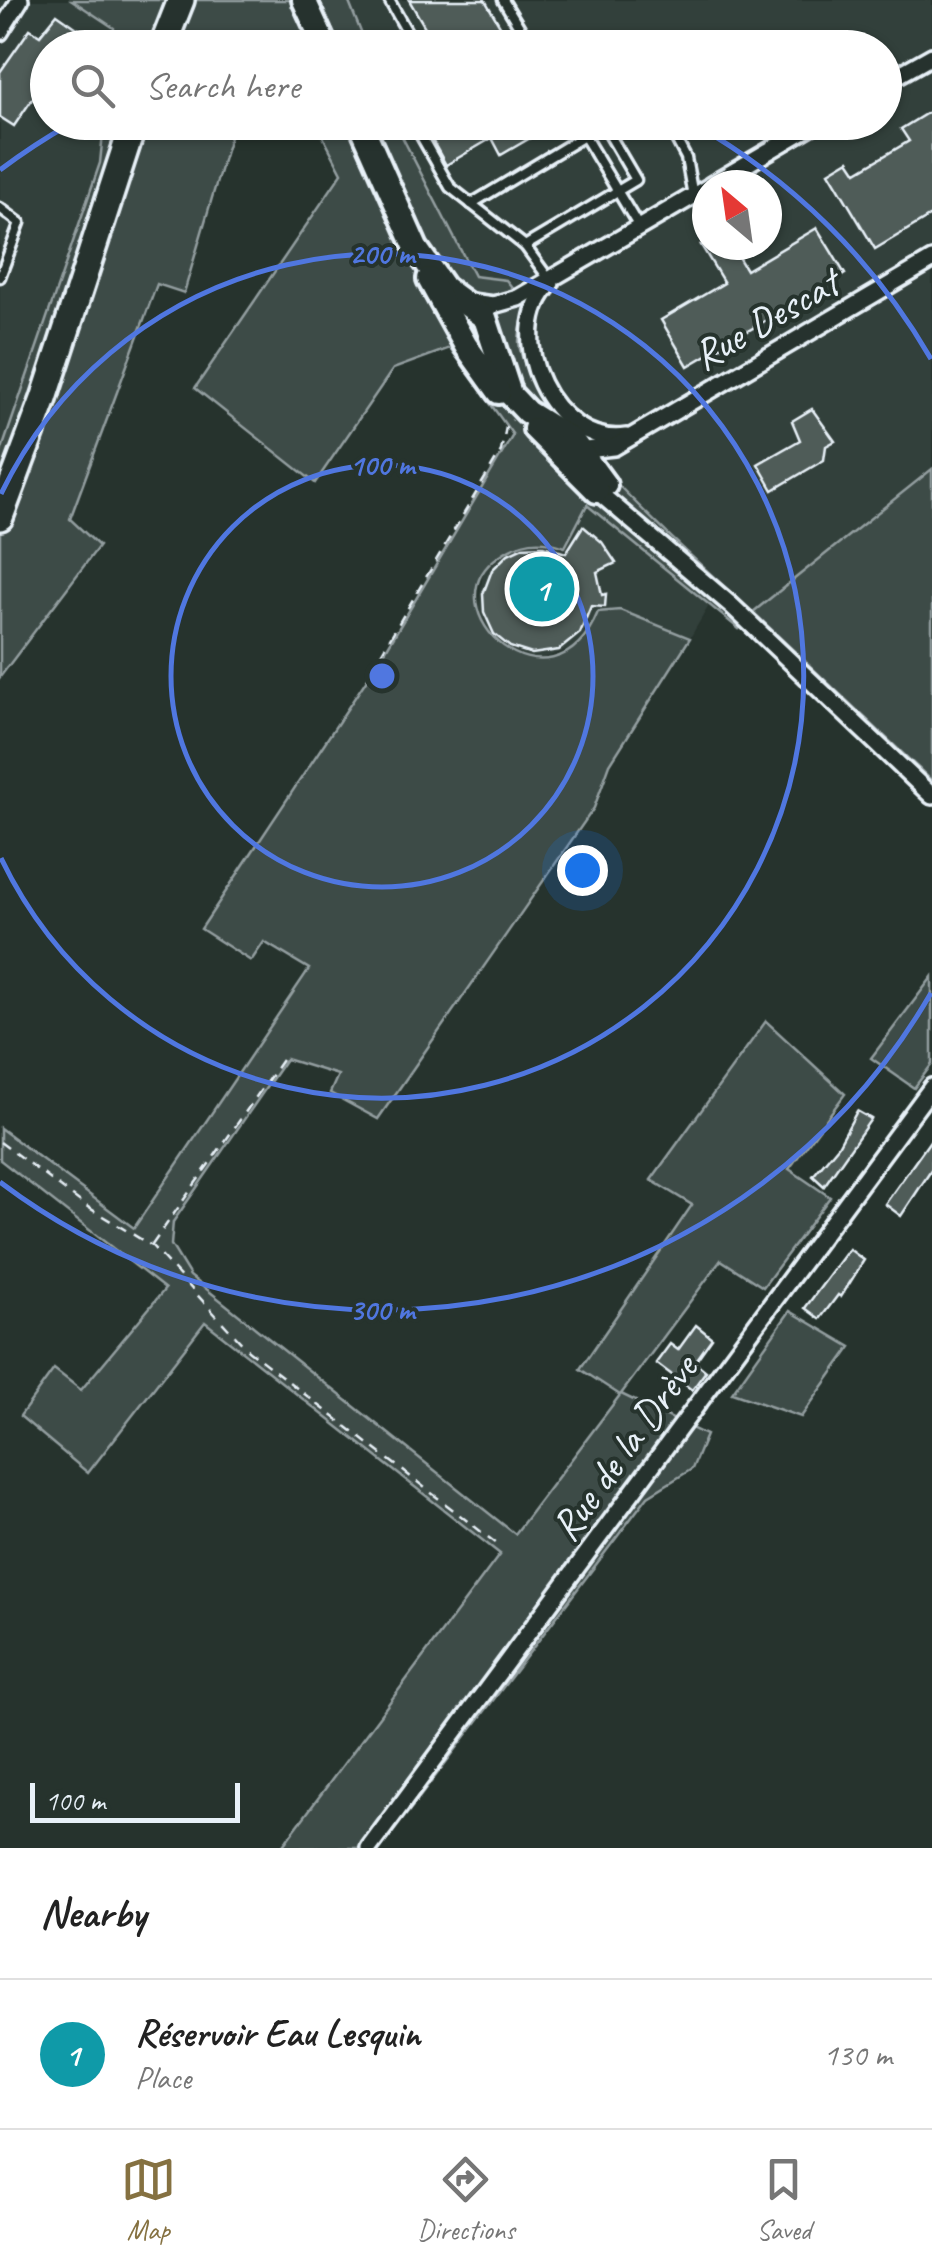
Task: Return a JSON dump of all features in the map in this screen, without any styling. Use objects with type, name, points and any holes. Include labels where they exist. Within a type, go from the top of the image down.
[{"type":"main road","points":[[170,30],[182,0]]},
{"type":"main road","points":[[0,517],[34,430],[128,140]]},
{"type":"street","points":[[0,32],[20,0]]},
{"type":"street","points":[[304,0],[318,30]]},
{"type":"street","points":[[902,74],[932,56]]},
{"type":"street","points":[[368,140],[416,248],[466,346],[518,414],[932,796]]},
{"type":"street","points":[[734,170],[778,140]]},
{"type":"street","points":[[466,346],[478,306],[549,280],[692,197]]},
{"type":"street","points":[[416,248],[444,288],[478,306],[510,394],[527,412],[566,434],[583,452],[601,488]]},
{"type":"street","name":"Rue Descat","points":[[583,452],[608,449],[634,435],[932,260]]},
{"type":"street","points":[[566,270],[536,302],[528,331],[536,368],[556,402],[584,432],[610,438],[634,435]]},
{"type":"street","points":[[553,444],[583,452]]},
{"type":"street","name":"Rue de la Drève","points":[[369,1848],[932,1087]]},
{"type":"lane","points":[[390,0],[406,30]]},
{"type":"lane","points":[[503,0],[521,30]]},
{"type":"lane","points":[[423,140],[450,187],[525,246],[549,280]]},
{"type":"lane","points":[[471,204],[577,140]]},
{"type":"lane","points":[[586,140],[639,227]]},
{"type":"lane","points":[[525,246],[636,180],[613,140]]},
{"type":"lane","points":[[677,140],[693,170]]},
{"type":"lane","points":[[0,208],[20,224],[0,277]]},
{"type":"path","points":[[370,670],[501,451],[506,427],[518,414]]},
{"type":"path","points":[[152,1246],[282,1060]]},
{"type":"path","points":[[0,1142],[73,1197],[152,1246],[248,1350],[497,1544]]},
{"type":"shaded area","points":[[0,0],[72,0],[114,30],[30,30],[30,140],[102,140],[100,163],[0,455]]},
{"type":"shaded area","points":[[72,0],[348,0],[360,30],[114,30]]},
{"type":"shaded area","points":[[348,0],[932,0],[932,469],[753,612],[636,508],[559,416],[535,380],[519,343],[506,280],[474,276],[404,140],[902,140],[902,30],[360,30]]},
{"type":"shaded area","points":[[102,140],[229,140],[184,293],[157,284],[70,519],[99,546],[0,677],[0,455],[100,163]]},
{"type":"shaded area","points":[[325,140],[404,140],[474,276],[506,280],[526,304],[519,342],[528,371],[550,406],[618,485],[753,612],[932,469],[932,781],[754,613],[739,629],[587,505],[565,547],[531,542],[515,547],[499,556],[480,578],[476,603],[485,626],[503,646],[527,658],[553,658],[577,644],[598,612],[620,610],[690,638],[610,764],[594,808],[378,1119],[330,1093],[338,1075],[286,1059],[173,1222],[171,1245],[190,1276],[515,1534],[620,1395],[580,1369],[692,1205],[651,1180],[766,1021],[845,1094],[789,1169],[830,1197],[763,1287],[721,1260],[621,1394],[706,1435],[692,1469],[648,1496],[381,1848],[281,1848],[500,1554],[205,1322],[88,1473],[20,1416],[54,1369],[81,1390],[165,1289],[0,1160],[0,1128],[134,1228],[309,969],[264,942],[251,961],[201,929],[381,658],[513,435],[450,348],[393,369],[315,483],[195,388],[342,173]]},
{"type":"shaded area","points":[[586,505],[711,602],[690,638],[620,610],[576,647],[538,660],[504,650],[485,629],[478,611],[483,572],[510,548],[525,541],[548,541]]},
{"type":"shaded area","points":[[932,977],[932,1064],[914,1088],[871,1058]]},
{"type":"shaded area","points":[[790,1311],[851,1347],[801,1417],[732,1393]]},
{"type":"building","points":[[409,0],[485,0],[502,30],[426,30]]},
{"type":"building","points":[[57,14],[80,30],[44,30]]},
{"type":"building","points":[[30,29],[30,102],[14,126],[0,117],[0,72]]},
{"type":"building","points":[[932,110],[932,215],[875,249],[829,172],[849,160],[857,172],[909,141],[902,128]]},
{"type":"building","points":[[432,140],[489,140],[446,165]]},
{"type":"building","points":[[493,140],[527,140],[501,155]]},
{"type":"building","points":[[817,228],[845,274],[688,366],[661,320],[724,283],[710,260],[740,260],[746,270],[763,260],[782,260],[782,249]]},
{"type":"building","points":[[812,409],[835,441],[826,446],[824,460],[773,490],[758,464],[800,440],[792,421]]},
{"type":"building","points":[[583,526],[602,542],[616,563],[597,572],[602,595],[606,594],[605,607],[591,606],[580,633],[559,650],[532,654],[510,647],[494,634],[484,612],[483,594],[492,570],[508,554],[523,547],[543,546],[566,553]]},
{"type":"building","points":[[857,1111],[871,1119],[824,1186],[813,1176],[838,1146]]},
{"type":"building","points":[[932,1138],[932,1169],[901,1216],[885,1204]]},
{"type":"building","points":[[849,1249],[864,1260],[841,1297],[838,1295],[820,1319],[805,1308]]},
{"type":"building","points":[[696,1325],[712,1338],[695,1362],[706,1371],[692,1390],[656,1363],[670,1344],[678,1350]]},
{"type":"place","name":"Réservoir Eau Lesquin","points":[[542,589]]}]
